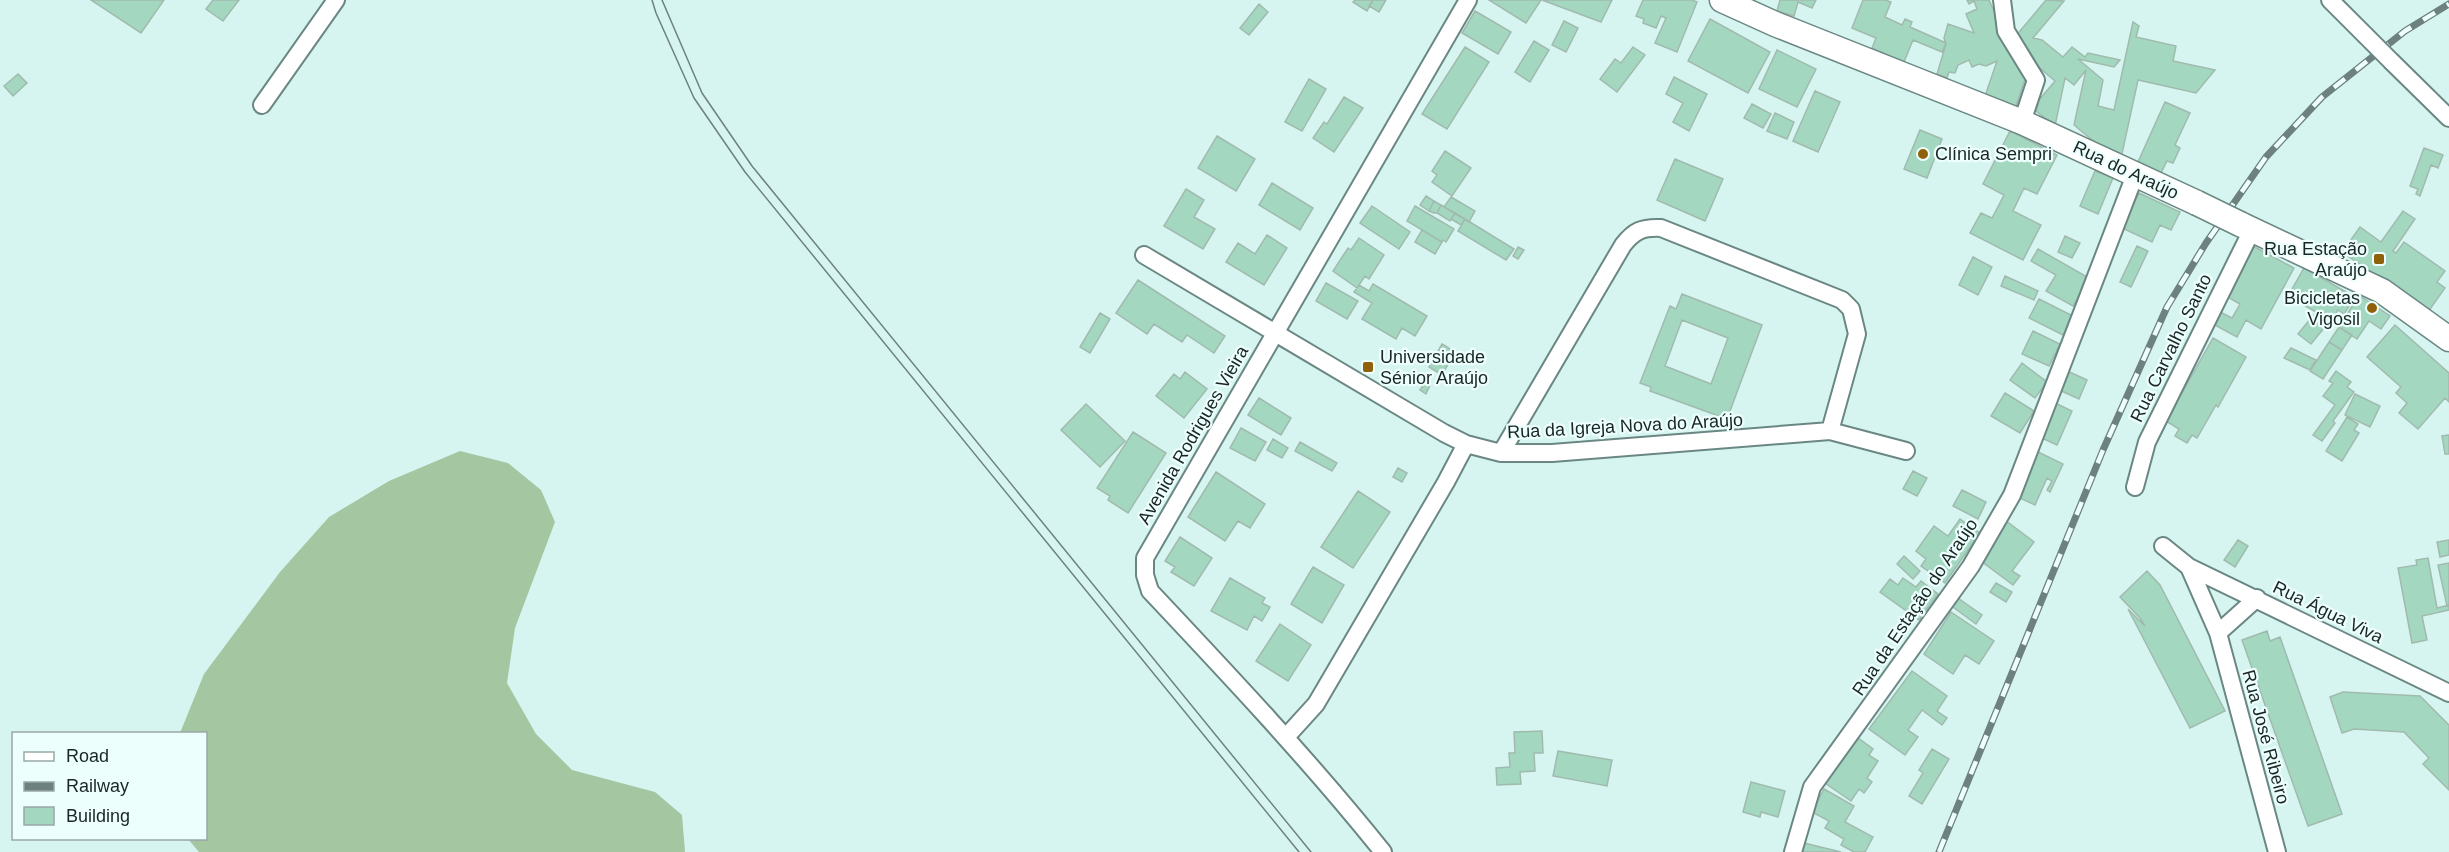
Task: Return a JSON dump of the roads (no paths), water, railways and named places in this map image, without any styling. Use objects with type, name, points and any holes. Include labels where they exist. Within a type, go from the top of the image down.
[{"type":"main road","name":"Rua do Araújo","points":[[1722,0],[1775,24],[2022,122],[2382,291],[2447,334]]},
{"type":"street","points":[[262,105],[336,0]]},
{"type":"street","name":"Avenida Rodrigues Vieira","points":[[1383,852],[1286,737],[1150,591],[1145,575],[1145,558],[1468,0]]},
{"type":"street","points":[[2002,0],[2006,31],[2036,80],[2022,122]]},
{"type":"street","points":[[2330,0],[2449,118]]},
{"type":"street","name":"Rua da Estação do Araújo","points":[[1793,852],[1812,787],[1971,566],[2012,495],[2135,175]]},
{"type":"street","points":[[1501,453],[1623,245],[1633,232],[1647,227],[1660,228],[1842,300],[1851,309],[1857,334],[1830,431]]},
{"type":"street","name":"Rua Carvalho Santo","points":[[2135,487],[2146,442],[2246,227]]},
{"type":"street","name":"Rua da Igreja Nova do Araújo","points":[[1144,255],[1466,444],[1501,453],[1552,453],[1830,431],[1906,451]]},
{"type":"street","points":[[1286,737],[1316,704],[1466,444]]},
{"type":"street","name":"Rua José Ribeiro","points":[[2163,546],[2189,567],[2218,633],[2277,852]]},
{"type":"street","name":"Rua Água Viva","points":[[2189,567],[2449,693]]},
{"type":"street","points":[[2218,633],[2257,598]]},
{"type":"tram line","points":[[652,0],[694,98],[745,172],[1299,852]]},
{"type":"tram line","points":[[662,0],[702,93],[752,166],[1311,852]]},
{"type":"railway","points":[[1939,852],[2103,450],[2167,307],[2206,243],[2266,157],[2322,97],[2405,31],[2449,4]]},
{"type":"place","name":"Clínica Sempri","points":[[1923,154]]},
{"type":"place","name":"Rua Estação Araújo","points":[[2379,259]]},
{"type":"place","name":"Bicicletas Vigosil","points":[[2372,308]]},
{"type":"place","name":"Universidade Sénior Araújo","points":[[1368,367]]}]
